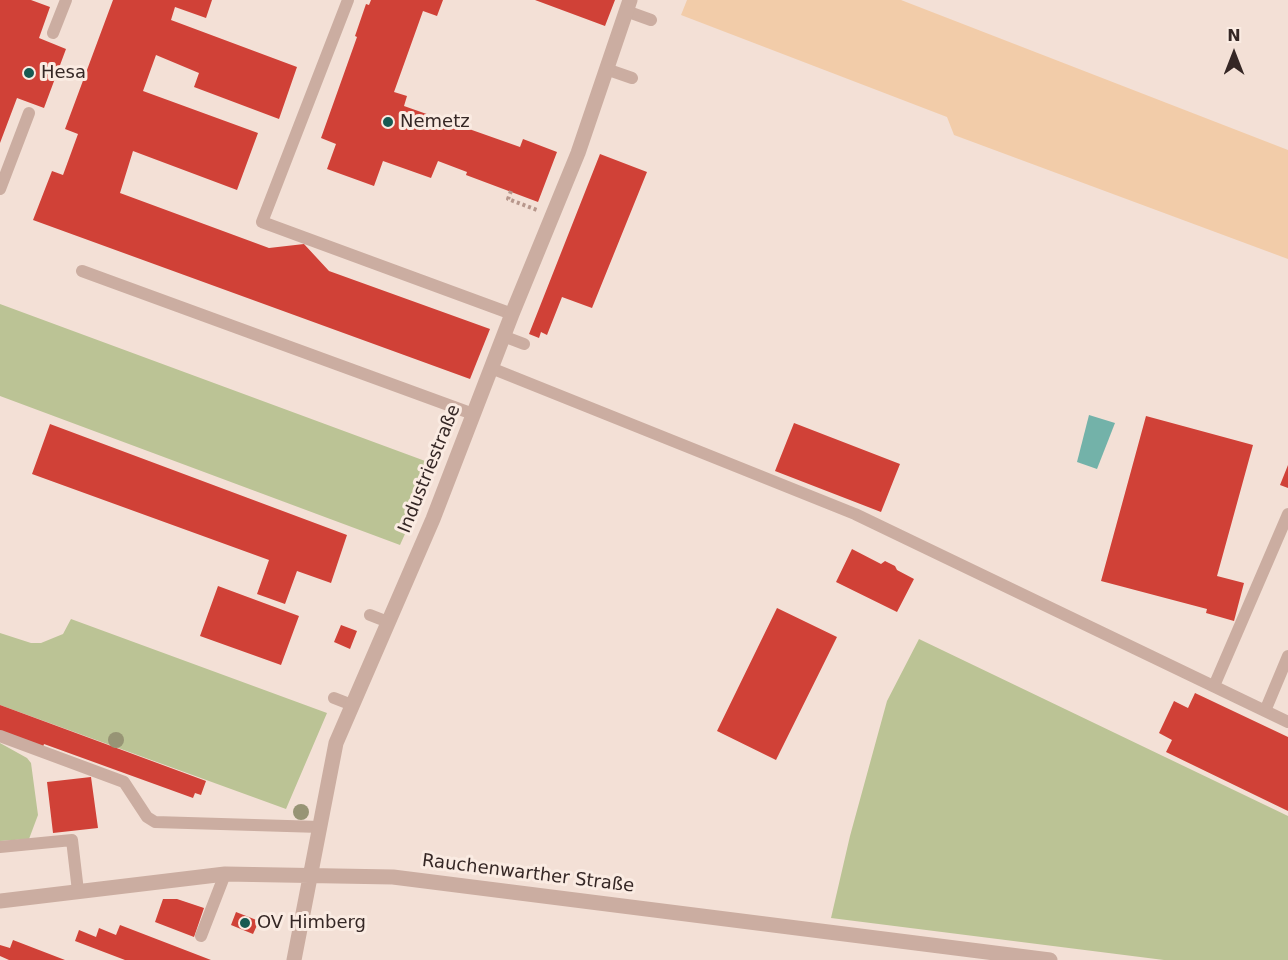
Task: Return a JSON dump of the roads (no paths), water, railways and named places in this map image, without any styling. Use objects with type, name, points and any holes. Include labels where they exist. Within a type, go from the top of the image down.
[{"type":"street","name":"Industriestraße","points":[[294,960],[336,743],[433,519],[503,336],[578,153],[628,5]]},
{"type":"street","name":"Rauchenwarther Straße","points":[[0,901],[225,874],[393,877],[1050,960]]},
{"type":"lane","points":[[53,33],[66,0]]},
{"type":"lane","points":[[348,0],[262,222],[512,314]]},
{"type":"lane","points":[[628,5],[651,20]]},
{"type":"lane","points":[[606,69],[632,78]]},
{"type":"lane","points":[[0,189],[29,113]]},
{"type":"lane","points":[[82,271],[473,414]]},
{"type":"lane","points":[[503,336],[524,344]]},
{"type":"lane","points":[[491,368],[855,514],[1288,722]]},
{"type":"lane","points":[[1214,686],[1288,514]]},
{"type":"lane","points":[[370,615],[388,622]]},
{"type":"lane","points":[[1265,711],[1288,656]]},
{"type":"lane","points":[[334,698],[352,705]]},
{"type":"lane","points":[[0,735],[124,782],[147,817],[155,822],[320,827]]},
{"type":"lane","points":[[0,847],[72,840],[78,891]]},
{"type":"lane","points":[[201,936],[225,874]]},
{"type":"water","points":[[1089,415],[1115,423],[1097,469],[1077,462]]},
{"type":"place","name":"Hesa","points":[[29,73]]},
{"type":"place","name":"Nemetz","points":[[388,122]]},
{"type":"place","name":"OV Himberg","points":[[245,923]]}]
